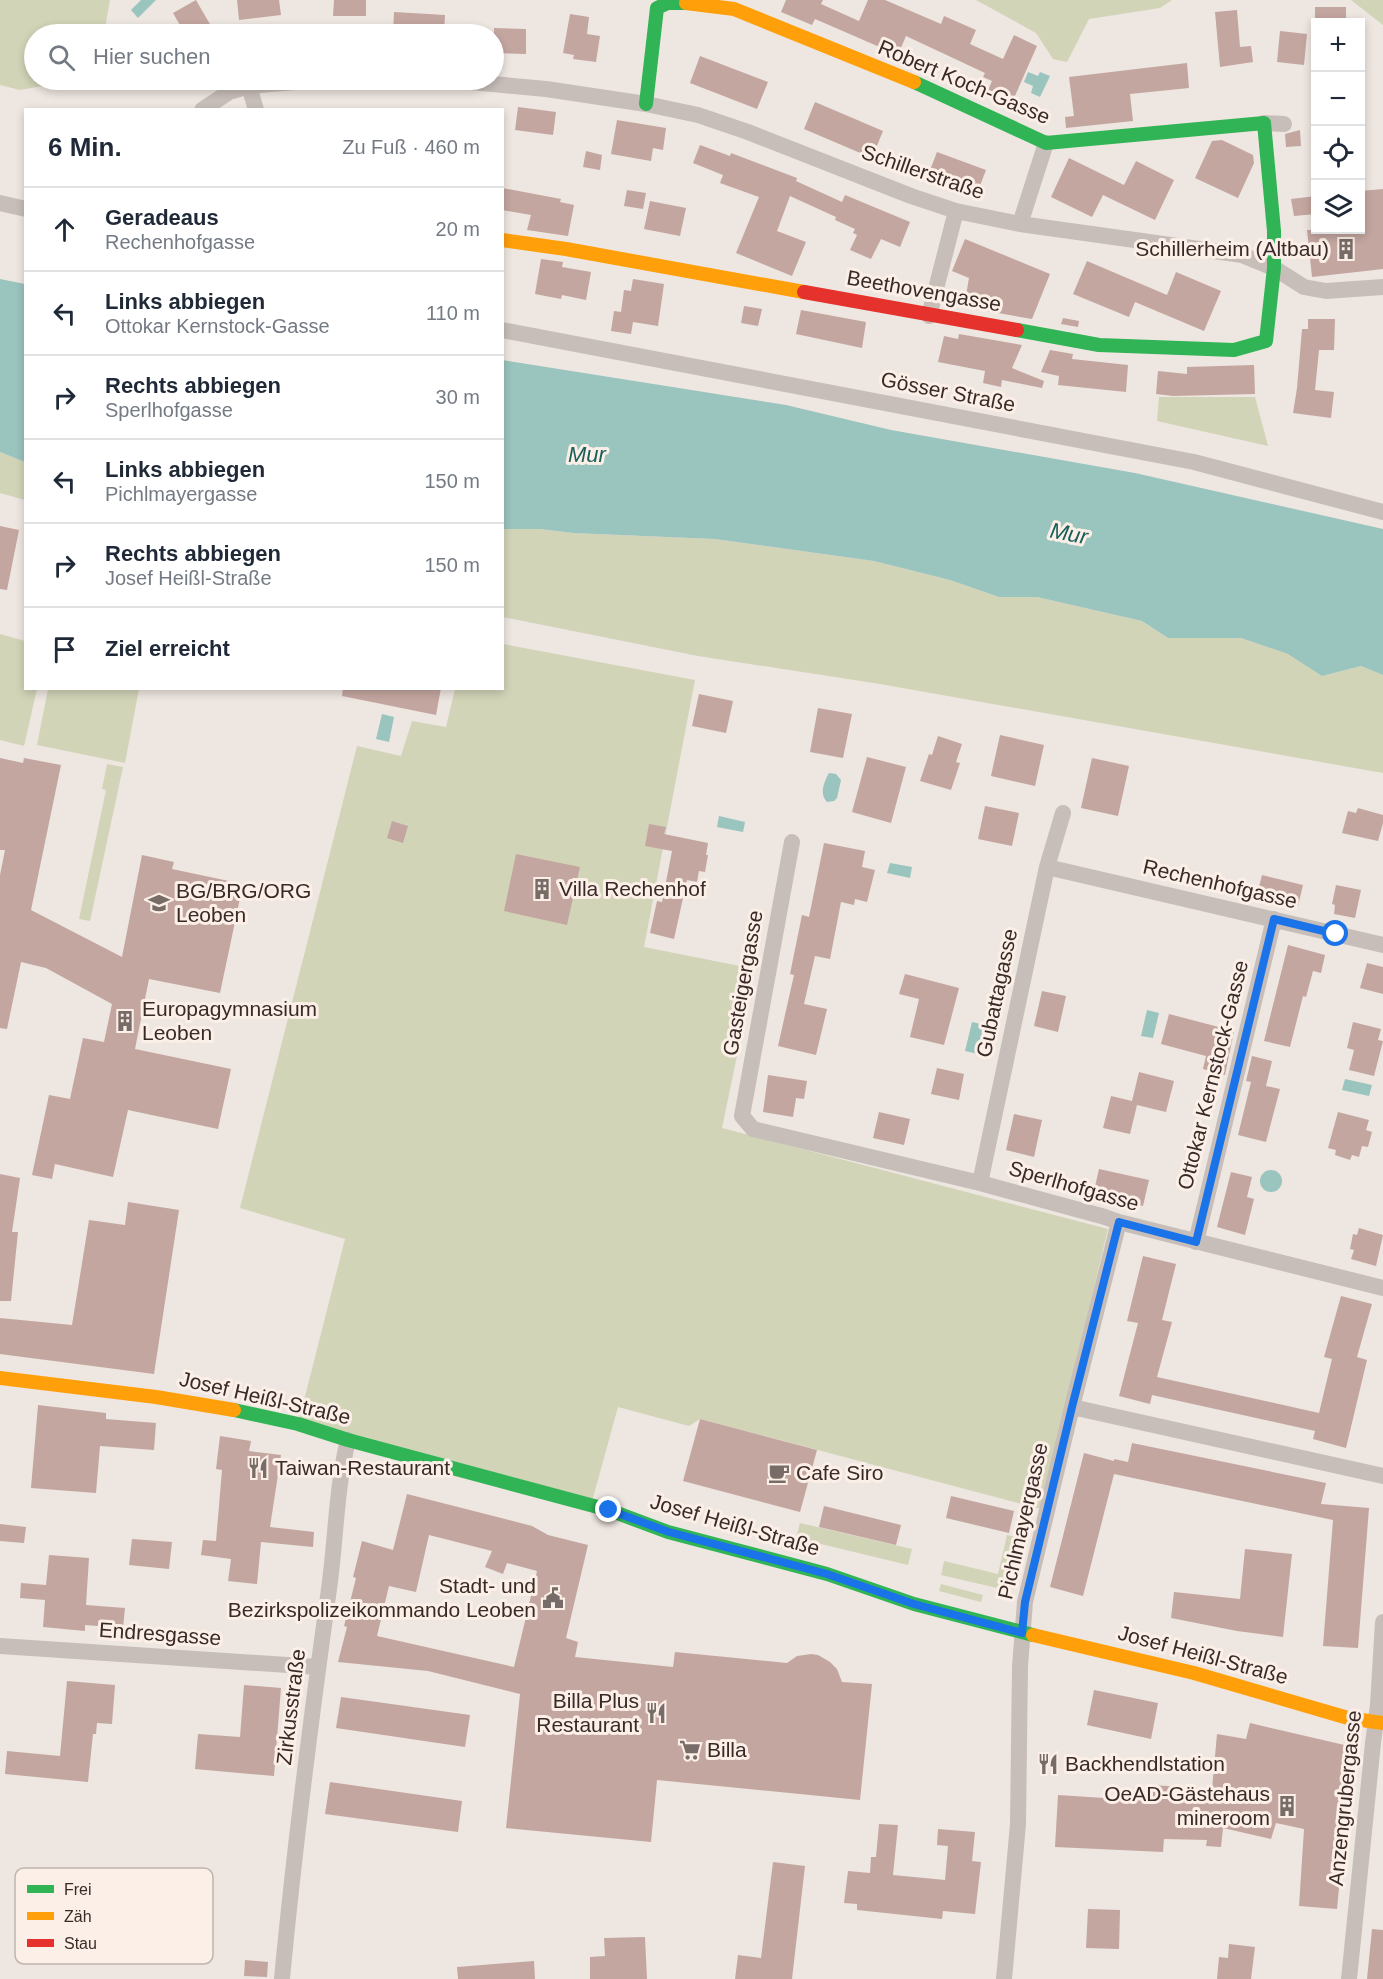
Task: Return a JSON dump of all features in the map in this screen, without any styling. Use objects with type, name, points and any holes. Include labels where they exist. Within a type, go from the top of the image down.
[{"type":"street","name":"Robert Koch-Gasse","points":[[646,104],[657,8],[668,3],[687,3],[734,9],[933,90],[1046,143],[1264,123],[1284,124]]},
{"type":"street","name":"Schillerstraße","points":[[504,85],[646,104],[698,115],[956,211],[1020,224],[1242,255],[1274,268],[1304,287],[1326,291],[1383,287]]},
{"type":"street","points":[[205,108],[236,90]]},
{"type":"street","points":[[250,90],[255,108]]},
{"type":"street","points":[[1264,123],[1274,231],[1274,268]]},
{"type":"street","points":[[1020,224],[1046,143]]},
{"type":"street","points":[[0,203],[24,209]]},
{"type":"street","points":[[929,316],[956,211]]},
{"type":"street","name":"Beethovengasse","points":[[504,240],[566,249],[1099,345],[1234,350],[1266,341],[1274,268]]},
{"type":"street","name":"Gösser Straße","points":[[504,330],[1194,462],[1383,512]]},
{"type":"street","name":"Gubattagasse","points":[[980,1183],[1047,867],[1063,813]]},
{"type":"street","name":"Gasteigergasse","points":[[753,1129],[742,1116],[792,842]]},
{"type":"street","name":"Rechenhofgasse","points":[[1047,867],[1383,945]]},
{"type":"street","name":"Ottokar Kernstock-Gasse","points":[[1196,1242],[1274,919]]},
{"type":"street","name":"Sperlhofgasse","points":[[753,1129],[980,1183],[1119,1222],[1383,1288]]},
{"type":"street","name":"Pichlmayergasse","points":[[1004,1979],[1018,1824],[1022,1633],[1025,1602],[1119,1222]]},
{"type":"street","name":"Josef Heißl-Straße","points":[[0,1378],[222,1407],[298,1424],[348,1440],[609,1510],[669,1532],[827,1574],[914,1604],[1022,1633],[1194,1673],[1338,1715],[1379,1723]]},
{"type":"street","points":[[1072,1407],[1383,1476]]},
{"type":"street","name":"Zirkusstraße","points":[[282,1979],[342,1463],[348,1440]]},
{"type":"street","name":"Anzengrubergasse","points":[[1349,1979],[1379,1723],[1383,1622]]},
{"type":"street","name":"Endresgasse","points":[[0,1646],[318,1667]]},
{"type":"green space","points":[[0,0],[110,0],[106,24],[24,24],[24,89],[0,85]]},
{"type":"green space","points":[[976,0],[1172,0],[1160,8],[1089,19],[1067,62],[1053,59],[1036,33]]},
{"type":"green space","points":[[1351,0],[1383,0],[1383,25]]},
{"type":"green space","points":[[1159,397],[1255,397],[1268,446],[1157,421]]},
{"type":"green space","points":[[0,452],[24,462],[24,500],[0,493]]},
{"type":"green space","points":[[504,529],[715,539],[874,561],[950,580],[999,597],[1037,597],[1142,621],[1168,638],[1241,638],[1289,654],[1322,676],[1361,666],[1383,675],[1383,773],[880,684],[698,656],[504,617]]},
{"type":"green space","points":[[0,634],[24,641],[24,690],[37,690],[24,746],[0,740]]},
{"type":"green space","points":[[504,644],[695,680],[644,947],[755,969],[722,1128],[1108,1229],[1041,1509],[700,1419],[689,1426],[618,1407],[591,1505],[298,1424],[345,1239],[240,1208],[357,746],[401,756],[412,721],[446,727],[455,690],[504,690]]},
{"type":"green space","points":[[48,690],[139,690],[125,763],[37,745]]},
{"type":"green space","points":[[107,764],[123,767],[90,921],[79,919],[106,790],[102,789]]},
{"type":"green space","points":[[1023,1506],[1032,1509],[1011,1589],[1006,1590],[941,1575],[944,1561],[998,1574],[1007,1535],[1016,1537]]},
{"type":"green space","points":[[800,1523],[912,1549],[908,1565],[796,1538]]},
{"type":"green space","points":[[941,1584],[983,1595],[981,1602],[939,1591]]},
{"type":"water","points":[[141,0],[156,0],[138,18],[131,10]]},
{"type":"water","points":[[1028,72],[1038,76],[1040,72],[1050,76],[1040,97],[1031,93],[1033,86],[1024,82]]},
{"type":"water","points":[[0,279],[24,284],[24,462],[0,452]]},
{"type":"water","name":"Mur","points":[[504,360],[786,405],[891,430],[1135,473],[1383,529],[1383,675],[1361,666],[1322,676],[1288,654],[1241,638],[1168,638],[1142,621],[1037,597],[999,597],[950,580],[874,561],[715,539],[573,533],[540,529],[504,529]]},
{"type":"water","points":[[382,714],[394,717],[389,742],[376,739]]},
{"type":"water","points":[[829,773],[836,774],[841,780],[837,798],[827,802],[823,792]]},
{"type":"water","points":[[719,816],[745,822],[743,832],[717,827]]},
{"type":"water","points":[[890,863],[912,867],[910,878],[887,873]]},
{"type":"water","points":[[1147,1010],[1159,1013],[1153,1038],[1141,1036]]},
{"type":"water","points":[[972,1022],[985,1025],[978,1054],[965,1051]]},
{"type":"water","points":[[1345,1079],[1372,1085],[1369,1096],[1342,1090]]},
{"type":"water","points":[[1271,1170],[1279,1173],[1282,1181],[1279,1189],[1271,1192],[1263,1189],[1260,1181],[1263,1173]]},
{"type":"building","points":[[196,0],[210,24],[179,24],[173,13]]},
{"type":"building","points":[[237,0],[279,0],[281,15],[239,20]]},
{"type":"building","points":[[334,0],[366,0],[366,16],[333,16]]},
{"type":"building","points":[[786,0],[823,0],[821,4],[859,21],[868,0],[885,0],[941,24],[944,16],[976,30],[970,44],[1003,59],[1014,35],[1037,46],[1010,107],[986,95],[992,81],[983,77],[985,73],[906,36],[898,55],[815,19],[812,25],[781,12]]},
{"type":"building","points":[[1315,7],[1346,7],[1346,18],[1315,18]]},
{"type":"building","points":[[1237,10],[1240,47],[1251,46],[1253,62],[1220,67],[1215,12]]},
{"type":"building","points":[[394,12],[445,15],[445,24],[393,24]]},
{"type":"building","points":[[570,14],[589,17],[587,34],[600,36],[596,62],[573,59],[574,55],[563,53]]},
{"type":"building","points":[[504,28],[526,29],[526,54],[504,53]]},
{"type":"building","points":[[1280,31],[1307,34],[1304,65],[1277,62]]},
{"type":"building","points":[[700,56],[768,82],[757,109],[690,83]]},
{"type":"building","points":[[1187,63],[1189,88],[1130,94],[1133,121],[1066,128],[1065,117],[1074,116],[1069,77]]},
{"type":"building","points":[[815,102],[883,131],[872,158],[804,129]]},
{"type":"building","points":[[518,107],[556,112],[553,135],[515,130]]},
{"type":"building","points":[[617,120],[666,128],[663,150],[653,148],[651,161],[611,154]]},
{"type":"building","points":[[1300,130],[1301,146],[1286,147],[1285,134]]},
{"type":"building","points":[[1222,140],[1253,155],[1254,163],[1238,198],[1195,178],[1212,141]]},
{"type":"building","points":[[700,145],[730,156],[731,153],[797,178],[796,181],[842,202],[845,195],[910,222],[900,247],[881,239],[871,259],[850,250],[857,235],[853,233],[855,229],[835,220],[836,217],[790,196],[777,231],[806,242],[792,276],[736,253],[759,197],[720,183],[723,175],[693,163]]},
{"type":"building","points":[[586,151],[602,155],[600,170],[583,167]]},
{"type":"building","points":[[937,152],[986,170],[976,196],[927,178]]},
{"type":"building","points":[[1069,158],[1124,185],[1136,161],[1174,180],[1155,220],[1103,195],[1092,217],[1051,197]]},
{"type":"building","points":[[504,188],[561,199],[560,202],[574,205],[568,236],[527,230],[531,215],[504,210]]},
{"type":"building","name":"Schillerheim (Altbau)","points":[[1383,189],[1383,269],[1312,277],[1307,230],[1311,230],[1311,234],[1365,234],[1365,191]]},
{"type":"building","points":[[627,190],[646,193],[643,209],[624,206]]},
{"type":"building","points":[[1311,197],[1311,214],[1294,216],[1291,199]]},
{"type":"building","points":[[650,201],[686,208],[680,236],[644,229]]},
{"type":"building","points":[[965,239],[1050,274],[1032,319],[964,307],[969,278],[952,271]]},
{"type":"building","points":[[541,259],[563,262],[562,267],[591,272],[586,300],[562,295],[561,299],[535,294]]},
{"type":"building","points":[[1087,261],[1167,295],[1176,272],[1221,291],[1204,331],[1135,302],[1129,317],[1073,294]]},
{"type":"building","points":[[633,279],[664,284],[658,326],[633,322],[631,334],[611,331],[614,311],[621,312],[624,290],[631,291]]},
{"type":"building","points":[[744,306],[762,309],[758,326],[741,323]]},
{"type":"building","points":[[801,310],[866,322],[862,348],[796,334]]},
{"type":"building","points":[[1063,318],[1079,321],[1078,327],[1061,324]]},
{"type":"building","points":[[1308,319],[1335,319],[1334,350],[1319,350],[1315,390],[1334,392],[1331,418],[1293,413],[1302,329],[1308,329]]},
{"type":"building","points":[[959,334],[1022,345],[1012,368],[1044,381],[1042,388],[1002,380],[1001,387],[983,383],[985,371],[938,362],[944,336],[958,339]]},
{"type":"building","points":[[1050,350],[1073,354],[1072,359],[1128,365],[1126,392],[1058,385],[1059,376],[1041,372]]},
{"type":"building","points":[[1254,365],[1255,394],[1173,396],[1156,394],[1158,371],[1187,374],[1187,367]]},
{"type":"building","points":[[0,526],[19,530],[7,590],[0,589]]},
{"type":"building","points":[[343,690],[441,690],[436,715],[342,696]]},
{"type":"building","points":[[699,694],[733,701],[726,733],[692,726]]},
{"type":"building","points":[[818,708],[852,714],[843,758],[810,752]]},
{"type":"building","points":[[1000,735],[1044,745],[1035,786],[991,776]]},
{"type":"building","points":[[938,736],[962,744],[956,762],[960,763],[951,790],[920,781]]},
{"type":"building","points":[[867,757],[906,767],[891,823],[852,812]]},
{"type":"building","name":"Europagymnasium Leoben","points":[[0,758],[23,763],[24,758],[61,765],[31,910],[122,957],[142,855],[174,862],[172,869],[243,884],[220,993],[149,979],[135,1049],[231,1069],[218,1129],[128,1110],[113,1177],[55,1164],[52,1179],[32,1175],[49,1095],[70,1099],[83,1038],[104,1042],[112,1004],[46,968],[21,962],[7,1029],[0,1028],[0,875],[5,850],[0,850]]},
{"type":"building","points":[[1092,758],[1129,766],[1118,816],[1081,808]]},
{"type":"building","points":[[985,806],[1019,813],[1012,846],[978,839]]},
{"type":"building","points":[[1358,808],[1383,815],[1378,841],[1342,833],[1348,811],[1356,813]]},
{"type":"building","points":[[392,821],[408,826],[403,843],[387,838]]},
{"type":"building","points":[[649,824],[666,827],[664,834],[708,843],[705,872],[699,871],[697,882],[687,880],[674,939],[650,933],[657,901],[662,902],[672,851],[645,846]]},
{"type":"building","points":[[824,843],[865,851],[862,867],[875,870],[867,902],[855,899],[854,905],[841,902],[830,959],[815,956],[804,1004],[827,1009],[816,1055],[778,1046],[794,975],[790,974],[802,915],[809,917]]},
{"type":"building","name":"Villa Rechenhof","points":[[516,854],[580,867],[567,925],[504,911]]},
{"type":"building","points":[[1262,875],[1303,885],[1298,906],[1257,895]]},
{"type":"building","points":[[1336,885],[1361,890],[1355,918],[1334,914],[1335,905],[1332,904]]},
{"type":"building","points":[[1288,945],[1325,955],[1321,973],[1313,971],[1306,997],[1303,996],[1290,1047],[1264,1041]]},
{"type":"building","points":[[1367,963],[1383,967],[1383,994],[1360,988]]},
{"type":"building","points":[[905,974],[959,988],[944,1045],[910,1037],[919,999],[899,994]]},
{"type":"building","points":[[1042,991],[1066,996],[1058,1032],[1034,1026]]},
{"type":"building","points":[[1169,1014],[1234,1031],[1225,1075],[1203,1069],[1206,1056],[1161,1044]]},
{"type":"building","points":[[1353,1022],[1381,1029],[1378,1040],[1383,1041],[1374,1076],[1349,1070],[1354,1050],[1347,1048]]},
{"type":"building","points":[[1252,1056],[1272,1061],[1266,1086],[1280,1089],[1266,1142],[1238,1135],[1251,1082],[1246,1081]]},
{"type":"building","points":[[937,1068],[964,1074],[959,1100],[931,1094]]},
{"type":"building","points":[[1139,1072],[1174,1081],[1166,1112],[1137,1105],[1130,1134],[1103,1128],[1111,1096],[1132,1101]]},
{"type":"building","points":[[768,1075],[807,1081],[804,1099],[796,1098],[793,1117],[763,1112]]},
{"type":"building","points":[[879,1112],[910,1119],[904,1145],[873,1138]]},
{"type":"building","points":[[1338,1112],[1369,1120],[1366,1130],[1372,1132],[1368,1147],[1362,1146],[1359,1157],[1352,1155],[1350,1160],[1335,1155],[1336,1150],[1328,1148]]},
{"type":"building","points":[[1014,1114],[1042,1120],[1034,1157],[1006,1150]]},
{"type":"building","points":[[1099,1169],[1149,1180],[1143,1206],[1119,1200],[1120,1197],[1094,1191]]},
{"type":"building","points":[[1231,1172],[1252,1177],[1247,1197],[1254,1199],[1245,1235],[1217,1227]]},
{"type":"building","points":[[0,1174],[20,1178],[12,1232],[18,1232],[11,1301],[0,1301]]},
{"type":"building","points":[[128,1202],[179,1210],[154,1374],[0,1354],[0,1318],[72,1325],[89,1220],[125,1225]]},
{"type":"building","points":[[1359,1228],[1383,1235],[1376,1266],[1351,1259],[1354,1250],[1350,1249],[1353,1234],[1357,1235]]},
{"type":"building","points":[[1143,1256],[1176,1264],[1162,1320],[1172,1322],[1157,1377],[1319,1413],[1332,1359],[1324,1357],[1341,1296],[1372,1304],[1357,1357],[1367,1360],[1346,1448],[1313,1439],[1315,1431],[1152,1395],[1150,1404],[1119,1396],[1138,1323],[1127,1321]]},
{"type":"building","points":[[38,1405],[106,1413],[106,1419],[156,1423],[154,1450],[100,1446],[96,1493],[31,1488]]},
{"type":"building","points":[[700,1419],[817,1450],[800,1512],[683,1481]]},
{"type":"building","points":[[220,1436],[251,1441],[249,1451],[281,1455],[270,1527],[314,1532],[313,1547],[261,1542],[257,1584],[228,1581],[231,1559],[201,1555],[203,1540],[216,1541],[222,1470],[216,1469]]},
{"type":"building","points":[[1132,1443],[1326,1483],[1321,1504],[1369,1508],[1358,1648],[1323,1646],[1333,1520],[1114,1474],[1083,1596],[1050,1587],[1084,1453],[1114,1461],[1114,1459],[1128,1462]]},
{"type":"building","name":"Billa","points":[[407,1494],[532,1526],[548,1535],[588,1545],[566,1638],[578,1642],[575,1657],[673,1667],[675,1652],[787,1663],[797,1656],[818,1655],[837,1669],[842,1682],[872,1684],[860,1800],[657,1780],[651,1842],[506,1828],[520,1694],[428,1671],[338,1662],[347,1627],[344,1626],[362,1541],[393,1550]],"holes":[[[429,1535],[492,1551],[485,1567],[503,1574],[507,1563],[537,1571],[514,1667],[377,1636],[389,1586],[416,1592]]]},
{"type":"building","points":[[951,1496],[1014,1511],[1009,1533],[946,1518]]},
{"type":"building","points":[[824,1506],[901,1525],[896,1545],[819,1527]]},
{"type":"building","points":[[0,1524],[26,1527],[24,1543],[0,1541]]},
{"type":"building","points":[[132,1539],[172,1542],[169,1569],[129,1565]]},
{"type":"building","points":[[1245,1549],[1292,1554],[1283,1637],[1171,1618],[1174,1592],[1240,1599]]},
{"type":"building","points":[[49,1555],[89,1558],[86,1605],[125,1608],[123,1628],[85,1625],[85,1631],[43,1627],[45,1600],[20,1598],[21,1583],[46,1585]]},
{"type":"building","points":[[67,1681],[115,1685],[112,1724],[97,1723],[96,1734],[93,1734],[88,1782],[5,1774],[7,1751],[60,1756]]},
{"type":"building","points":[[244,1685],[281,1688],[274,1776],[195,1769],[198,1734],[240,1737]]},
{"type":"building","points":[[1094,1690],[1158,1703],[1151,1739],[1087,1725]]},
{"type":"building","points":[[341,1697],[470,1715],[465,1747],[336,1728]]},
{"type":"building","points":[[1250,1723],[1353,1747],[1349,1790],[1343,1789],[1340,1825],[1345,1825],[1337,1909],[1299,1906],[1304,1829],[1276,1823],[1271,1839],[1223,1828],[1221,1847],[1206,1846],[1207,1840],[1164,1839],[1163,1852],[1055,1847],[1058,1795],[1151,1801],[1152,1785],[1212,1789],[1217,1734],[1246,1739]]},
{"type":"building","points":[[330,1782],[462,1801],[458,1832],[325,1814]]},
{"type":"building","points":[[879,1824],[898,1825],[893,1875],[945,1880],[948,1846],[937,1845],[938,1829],[975,1832],[972,1861],[981,1862],[975,1914],[943,1911],[942,1919],[857,1910],[857,1904],[844,1903],[848,1871],[870,1873],[871,1857],[876,1857]]},
{"type":"building","points":[[773,1862],[805,1866],[792,1979],[735,1979],[738,1955],[761,1958]]},
{"type":"building","points":[[1088,1909],[1120,1910],[1119,1949],[1086,1948]]},
{"type":"building","points":[[1372,1929],[1383,1930],[1383,1979],[1367,1979]]},
{"type":"building","points":[[645,1937],[647,1979],[590,1979],[590,1957],[605,1956],[604,1938]]},
{"type":"building","points":[[1229,1944],[1255,1947],[1251,1979],[1217,1979],[1219,1957],[1228,1958]]},
{"type":"building","points":[[245,1960],[268,1962],[267,1977],[244,1976]]},
{"type":"building","points":[[534,1961],[535,1979],[458,1979],[457,1967]]},
{"type":"traffic: fast","points":[[646,104],[657,8],[668,3],[686,3]]},
{"type":"traffic: fast","points":[[914,82],[1046,143],[1264,123],[1274,231],[1274,268],[1266,341],[1234,350],[1099,345],[1017,330]]},
{"type":"traffic: fast","points":[[234,1410],[298,1424],[348,1440],[609,1510],[668,1532],[827,1574],[914,1604],[1033,1635]]},
{"type":"traffic: slow","points":[[686,3],[734,9],[914,82]]},
{"type":"traffic: slow","points":[[504,240],[566,249],[804,292]]},
{"type":"traffic: slow","points":[[0,1378],[156,1397],[234,1410]]},
{"type":"traffic: slow","points":[[1033,1635],[1194,1673],[1348,1718],[1383,1723]]},
{"type":"traffic: jam","points":[[804,292],[1017,330]]},
{"type":"place","name":"Schillerheim (Altbau)","points":[[1346,249]]},
{"type":"place","name":"Villa Rechenhof","points":[[542,889]]},
{"type":"place","name":"BG/BRG/ORG Leoben","points":[[159,903]]},
{"type":"place","name":"Europagymnasium Leoben","points":[[125,1021]]},
{"type":"place","name":"Taiwan-Restaurant","points":[[258,1468]]},
{"type":"place","name":"Cafe Siro","points":[[779,1473]]},
{"type":"place","name":"Stadt- und Bezirkspolizeikommando Leoben","points":[[553,1598]]},
{"type":"place","name":"Billa Plus Restaurant","points":[[656,1713]]},
{"type":"place","name":"Billa","points":[[690,1750]]},
{"type":"place","name":"Backhendlstation","points":[[1048,1764]]},
{"type":"place","name":"OeAD-Gästehaus mineroom","points":[[1287,1806]]},
{"type":"route","points":[[609,1510],[669,1532],[827,1574],[914,1604],[1022,1633],[1025,1602],[1119,1222],[1196,1242],[1274,919],[1336,934]]}]
